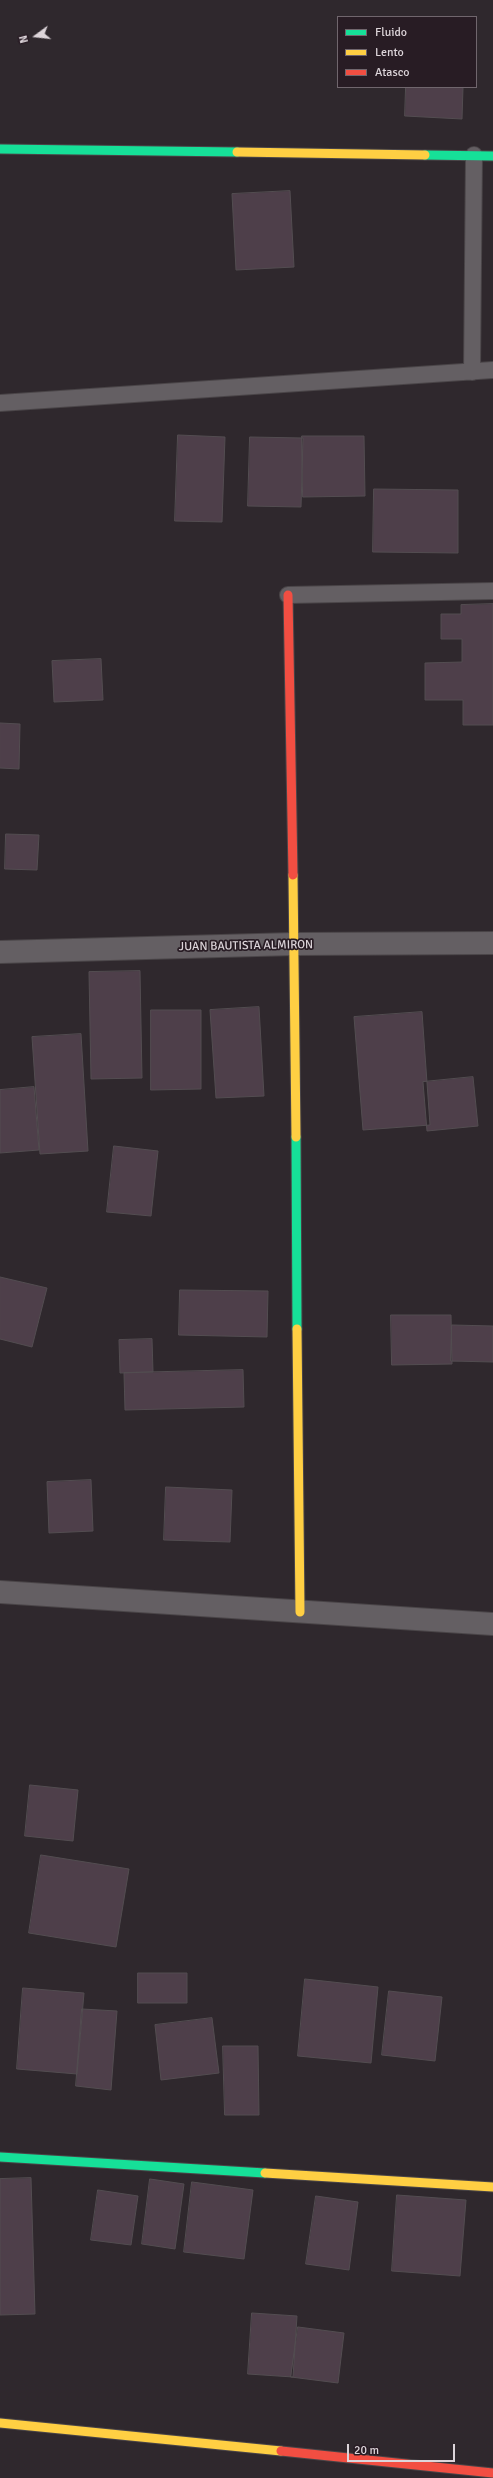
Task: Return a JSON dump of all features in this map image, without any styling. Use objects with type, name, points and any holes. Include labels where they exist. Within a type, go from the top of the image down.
[{"type":"street","points":[[0,149],[493,156]]},
{"type":"street","points":[[288,595],[294,944],[300,1612]]},
{"type":"street","name":"JUAN BAUTISTA ALMIRON","points":[[0,952],[294,944],[493,943]]},
{"type":"street","points":[[0,1592],[493,1624]]},
{"type":"street","points":[[0,2157],[493,2187]]},
{"type":"street","points":[[0,2423],[493,2472]]},
{"type":"lane","points":[[472,372],[474,156]]},
{"type":"lane","points":[[0,403],[493,370]]},
{"type":"lane","points":[[288,595],[493,591]]},
{"type":"building","points":[[406,88],[463,88],[462,119],[405,116]]},
{"type":"building","points":[[290,191],[294,267],[236,270],[232,194]]},
{"type":"building","points":[[178,435],[225,437],[222,522],[175,521]]},
{"type":"building","points":[[302,436],[364,436],[365,496],[303,497]]},
{"type":"building","points":[[250,437],[303,438],[301,507],[248,506]]},
{"type":"building","points":[[374,489],[458,490],[458,553],[373,552]]},
{"type":"building","points":[[493,604],[493,725],[463,725],[463,700],[425,700],[425,663],[462,662],[462,639],[441,639],[441,614],[461,614],[461,605]]},
{"type":"building","points":[[101,659],[103,700],[54,702],[52,661]]},
{"type":"building","points":[[0,723],[20,724],[19,769],[0,768]]},
{"type":"building","points":[[6,834],[39,835],[37,870],[5,869]]},
{"type":"building","points":[[140,971],[142,1078],[91,1079],[89,972]]},
{"type":"building","points":[[259,1007],[264,1096],[216,1098],[210,1010]]},
{"type":"building","points":[[151,1010],[201,1010],[201,1089],[151,1090]]},
{"type":"building","points":[[422,1012],[430,1125],[363,1130],[354,1017]]},
{"type":"building","points":[[81,1034],[88,1151],[40,1154],[32,1037]]},
{"type":"building","points":[[473,1077],[478,1126],[427,1131],[423,1082]]},
{"type":"building","points":[[34,1087],[39,1150],[0,1153],[0,1090]]},
{"type":"building","points":[[114,1146],[158,1151],[151,1216],[107,1212]]},
{"type":"building","points":[[0,1277],[47,1288],[32,1347],[0,1339]]},
{"type":"building","points":[[180,1290],[268,1291],[267,1337],[179,1335]]},
{"type":"building","points":[[391,1315],[451,1315],[452,1364],[392,1365]]},
{"type":"building","points":[[452,1325],[493,1326],[493,1362],[451,1361]]},
{"type":"building","points":[[152,1339],[153,1372],[120,1373],[119,1340]]},
{"type":"building","points":[[243,1370],[244,1407],[125,1410],[124,1373]]},
{"type":"building","points":[[91,1480],[93,1531],[49,1533],[47,1482]]},
{"type":"building","points":[[166,1487],[232,1490],[230,1542],[164,1540]]},
{"type":"building","points":[[30,1785],[78,1790],[73,1841],[25,1836]]},
{"type":"building","points":[[41,1855],[129,1869],[116,1947],[29,1933]]},
{"type":"building","points":[[138,1973],[187,1973],[187,2003],[138,2003]]},
{"type":"building","points":[[305,1979],[378,1987],[371,2063],[298,2056]]},
{"type":"building","points":[[23,1988],[84,1993],[77,2074],[17,2069]]},
{"type":"building","points":[[389,1991],[442,1997],[435,2061],[382,2055]]},
{"type":"building","points":[[82,2009],[117,2011],[111,2090],[76,2086]]},
{"type":"building","points":[[212,2018],[219,2073],[161,2080],[155,2025]]},
{"type":"building","points":[[223,2046],[258,2046],[259,2115],[225,2115]]},
{"type":"building","points":[[31,2178],[35,2314],[0,2315],[0,2179]]},
{"type":"building","points":[[150,2179],[184,2184],[175,2249],[142,2244]]},
{"type":"building","points":[[192,2182],[253,2190],[244,2259],[184,2252]]},
{"type":"building","points":[[98,2190],[138,2196],[131,2245],[91,2240]]},
{"type":"building","points":[[397,2195],[466,2200],[460,2276],[392,2271]]},
{"type":"building","points":[[316,2196],[358,2202],[349,2270],[306,2264]]},
{"type":"building","points":[[252,2313],[297,2316],[293,2377],[248,2374]]},
{"type":"building","points":[[298,2327],[344,2333],[338,2383],[291,2377]]},
{"type":"traffic: fast","points":[[0,149],[237,152]]},
{"type":"traffic: fast","points":[[425,155],[493,156]]},
{"type":"traffic: fast","points":[[296,1137],[297,1329]]},
{"type":"traffic: fast","points":[[0,2157],[265,2173]]},
{"type":"traffic: slow","points":[[237,152],[425,155]]},
{"type":"traffic: slow","points":[[293,875],[296,1137]]},
{"type":"traffic: slow","points":[[297,1329],[300,1612]]},
{"type":"traffic: slow","points":[[265,2173],[493,2187]]},
{"type":"traffic: slow","points":[[0,2423],[281,2451]]},
{"type":"traffic: jam","points":[[288,595],[293,875]]},
{"type":"traffic: jam","points":[[281,2451],[493,2473]]}]
